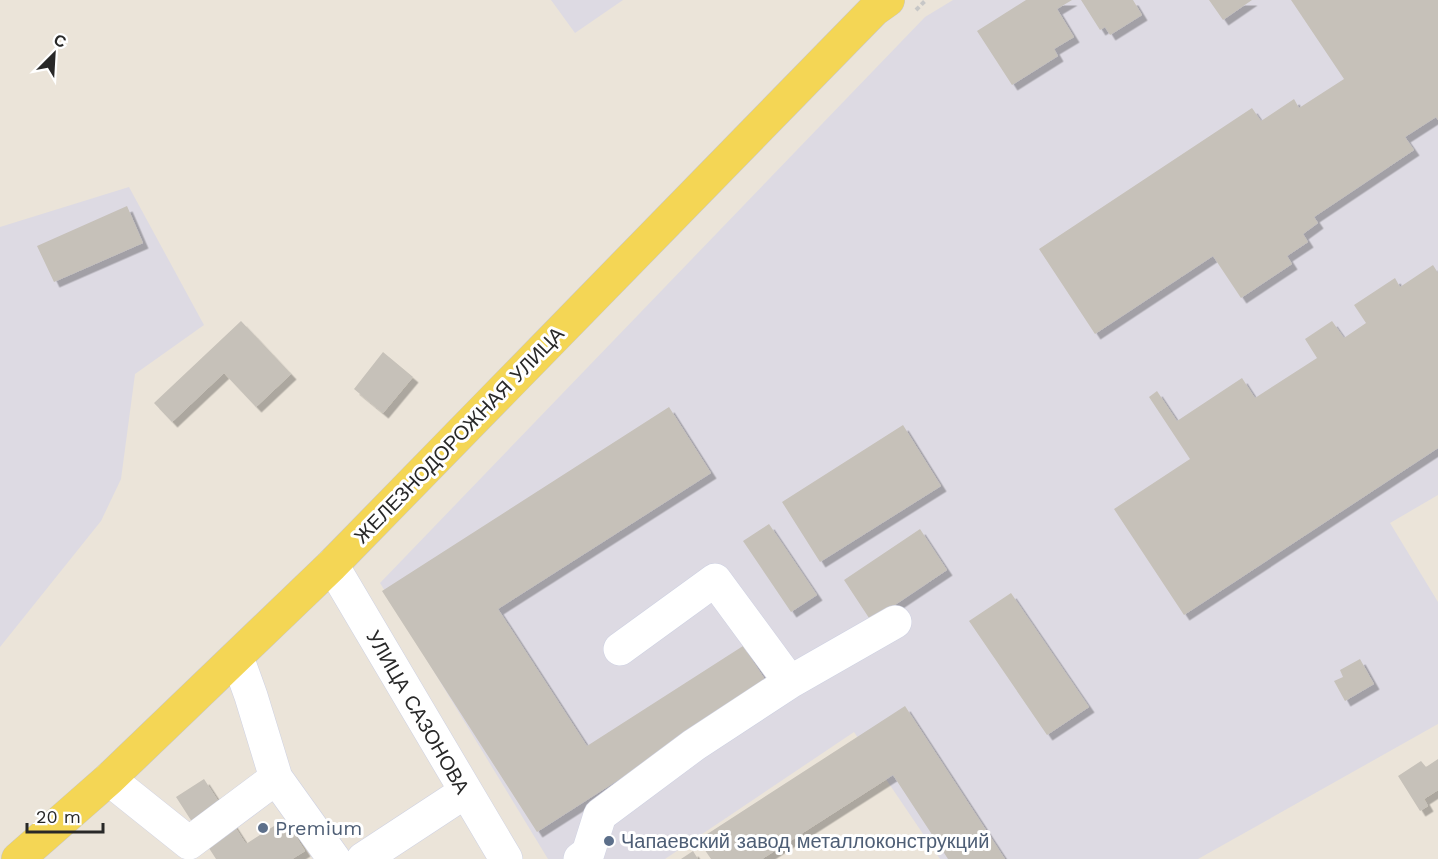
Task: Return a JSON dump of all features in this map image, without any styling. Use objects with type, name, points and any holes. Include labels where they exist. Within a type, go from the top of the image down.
[{"type":"main road","name":"ЖЕЛЕЗНОДОРОЖНАЯ УЛИЦА","points":[[18,859],[109,779],[332,565],[874,10],[888,0]]},
{"type":"street","name":"УЛИЦА САЗОНОВА","points":[[332,565],[506,859]]},
{"type":"street","points":[[620,649],[715,580],[789,682]]},
{"type":"street","points":[[580,859],[588,853],[600,815],[694,746],[789,682],[895,622]]},
{"type":"street","points":[[237,657],[276,778],[334,859]]},
{"type":"street","points":[[109,779],[189,843],[276,778]]},
{"type":"street","points":[[363,859],[465,792]]},
{"type":"shaded area","points":[[551,0],[623,0],[575,33]]},
{"type":"shaded area","points":[[953,0],[1438,0],[1438,495],[1390,523],[1438,602],[1438,724],[1198,859],[940,859],[854,732],[665,859],[548,859],[380,583],[925,17]]},
{"type":"shaded area","points":[[129,187],[204,325],[135,374],[121,479],[101,521],[0,647],[0,227]]},
{"type":"building","points":[[1026,0],[1072,0],[1057,9],[1074,37],[1054,49],[1058,56],[1012,85],[977,31]]},
{"type":"building","points":[[1081,0],[1133,0],[1142,15],[1110,35],[1105,27],[1100,30]]},
{"type":"building","points":[[1209,0],[1252,0],[1223,20]]},
{"type":"building","points":[[1291,0],[1438,0],[1438,120],[1436,117],[1405,137],[1414,150],[1314,217],[1318,223],[1303,234],[1308,242],[1287,256],[1292,264],[1241,298],[1213,256],[1095,334],[1039,249],[1252,108],[1261,121],[1294,99],[1299,108],[1344,79]]},
{"type":"building","points":[[127,206],[143,243],[54,282],[37,246]]},
{"type":"building","points":[[1433,265],[1438,273],[1438,448],[1184,615],[1114,509],[1190,459],[1149,397],[1157,391],[1177,421],[1242,378],[1255,398],[1317,358],[1305,339],[1332,321],[1344,338],[1366,323],[1354,305],[1395,278],[1400,287]]},
{"type":"building","points":[[241,321],[291,374],[256,407],[224,373],[172,422],[154,403]]},
{"type":"building","points":[[383,352],[413,377],[383,413],[354,389]]},
{"type":"building","points":[[669,407],[711,473],[498,609],[587,746],[743,646],[768,684],[537,832],[382,591]]},
{"type":"building","points":[[903,425],[941,486],[820,562],[782,502]]},
{"type":"building","points":[[769,524],[817,595],[791,612],[743,541]]},
{"type":"building","points":[[920,529],[947,570],[871,621],[844,580]]},
{"type":"building","points":[[1011,593],[1089,707],[1047,735],[969,621]]},
{"type":"building","points":[[1360,659],[1374,684],[1345,701],[1334,681],[1343,677],[1340,670]]},
{"type":"building","points":[[905,706],[1005,859],[948,859],[893,775],[762,859],[711,859],[698,840]]},
{"type":"building","points":[[1438,759],[1438,790],[1424,799],[1428,806],[1420,811],[1398,776],[1421,761],[1426,767]]},
{"type":"building","points":[[204,779],[246,844],[285,819],[305,851],[292,859],[216,859],[176,797]]},
{"type":"building","points":[[693,851],[698,859],[681,859]]},
{"type":"place","name":"Premium","points":[[263,828]]},
{"type":"place","name":"Чапаевский завод металлоконструкций","points":[[609,841]]}]
